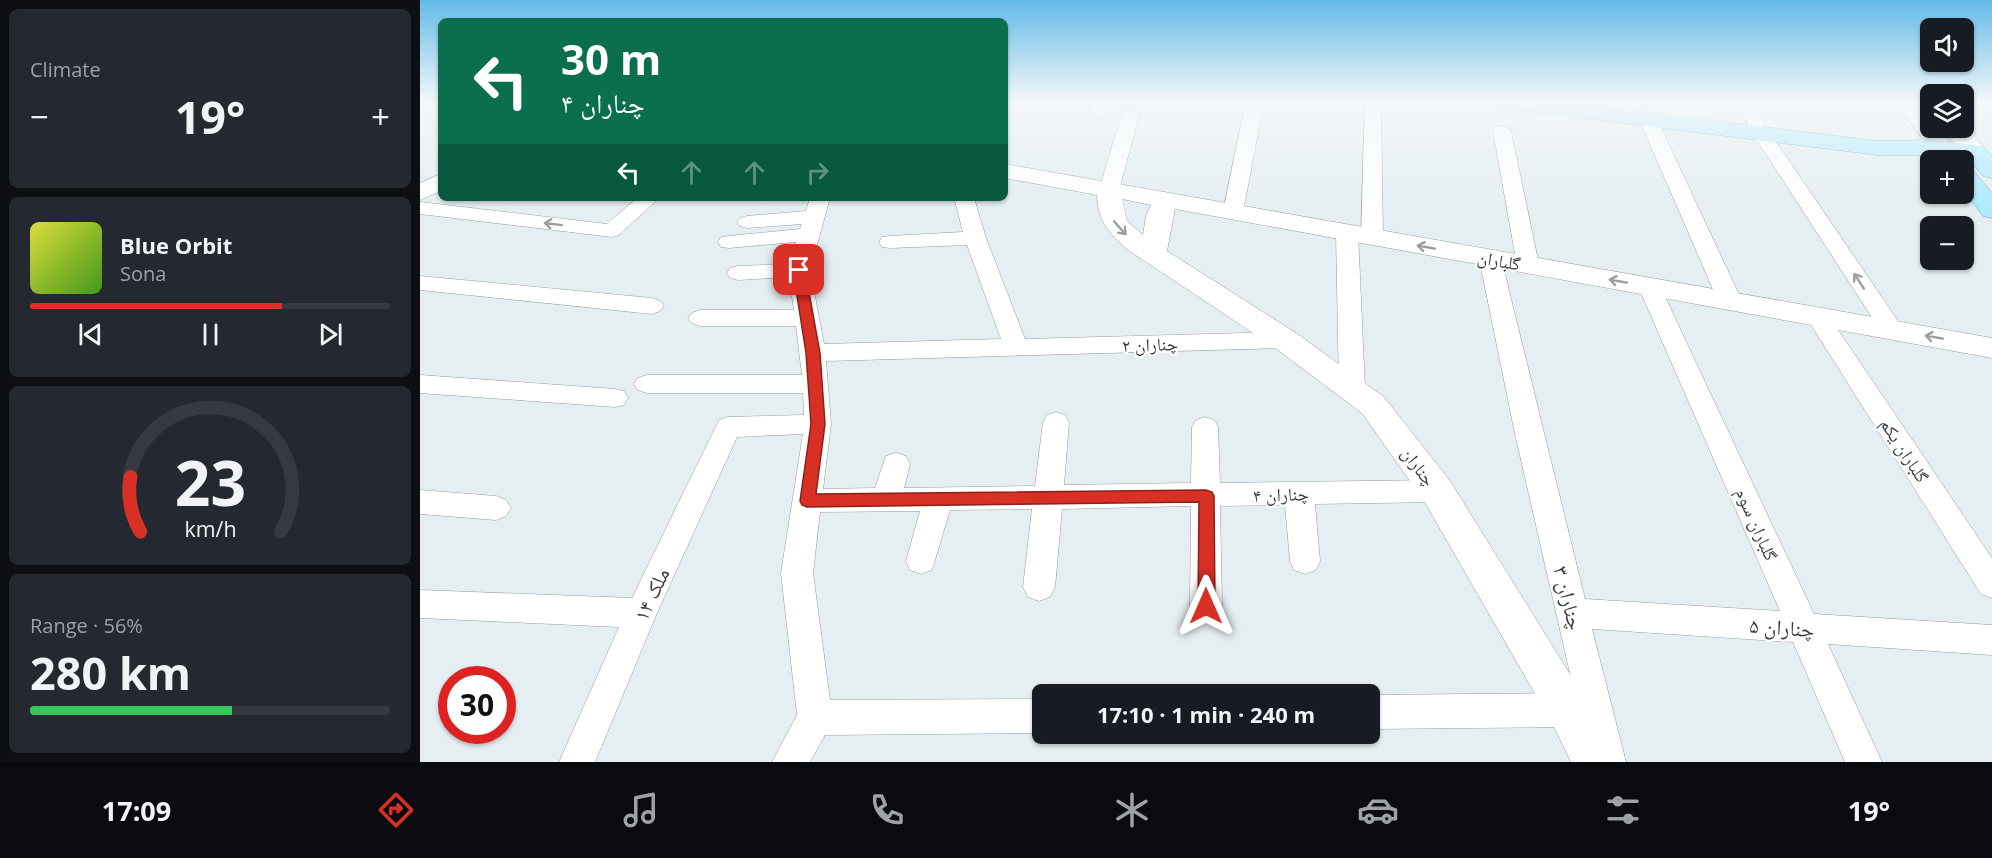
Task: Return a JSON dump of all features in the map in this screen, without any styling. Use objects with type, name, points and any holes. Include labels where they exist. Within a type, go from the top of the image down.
[{"type":"main road","points":[[1805,137],[1920,156]]},
{"type":"main road","points":[[1806,137],[1920,157]]},
{"type":"main road","points":[[1928,137],[1936,150]]},
{"type":"main road","points":[[1967,138],[1984,153],[1992,171]]},
{"type":"street","points":[[1109,190],[1124,137]]},
{"type":"street","points":[[1233,212],[1248,137]]},
{"type":"street","points":[[1352,389],[1348,308],[1360,235],[1369,137]]},
{"type":"street","points":[[1503,137],[1528,265]]},
{"type":"street","points":[[1648,137],[1730,301]]},
{"type":"street","points":[[1764,137],[1892,330]]},
{"type":"street","points":[[420,178],[438,168]]},
{"type":"street","name":"گلباران","points":[[1008,172],[1992,348]]},
{"type":"street","points":[[420,193],[438,183]]},
{"type":"street","name":"چناران","points":[[1109,190],[1110,215],[1120,230],[1285,340],[1373,405],[1437,491],[1568,710],[1595,762]]},
{"type":"street","points":[[1153,252],[1157,224],[1166,200]]},
{"type":"street","points":[[420,208],[612,231],[647,201]]},
{"type":"street","points":[[965,201],[975,238],[1016,348]]},
{"type":"street","points":[[747,222],[814,217]]},
{"type":"street","points":[[729,242],[814,217]]},
{"type":"street","points":[[790,762],[815,718],[797,573],[818,424],[813,353],[799,270],[814,217]]},
{"type":"street","points":[[890,242],[975,238]]},
{"type":"street","name":"چناران ۳","points":[[1490,258],[1529,434],[1608,762]]},
{"type":"street","points":[[738,273],[799,270]]},
{"type":"street","points":[[420,283],[652,306]]},
{"type":"street","name":"گلباران سوم","points":[[1649,286],[1864,762]]},
{"type":"street","name":"گلباران یکم","points":[[1818,316],[1992,584]]},
{"type":"street","points":[[700,318],[807,318]]},
{"type":"street","name":"۲ چناران","points":[[813,353],[1285,340]]},
{"type":"street","points":[[420,384],[615,398]]},
{"type":"street","points":[[647,384],[815,384]]},
{"type":"street","points":[[1039,587],[1056,422]]},
{"type":"street","name":"ملک ۱۴","points":[[578,762],[641,613],[728,427],[818,424]]},
{"type":"street","points":[[1205,427],[1206,606]]},
{"type":"street","points":[[886,500],[896,464]]},
{"type":"street","name":"۴ چناران","points":[[807,501],[1437,491]]},
{"type":"street","points":[[1299,493],[1305,561]]},
{"type":"street","points":[[921,561],[938,499]]},
{"type":"street","points":[[420,502],[496,508]]},
{"type":"street","points":[[420,604],[641,613]]},
{"type":"street","name":"۵ چناران","points":[[1572,614],[1992,640]]},
{"type":"street","points":[[1380,712],[1568,710]]},
{"type":"street","points":[[815,718],[1032,716]]},
{"type":"route","points":[[799,270],[813,353],[818,424],[807,501],[1206,496],[1206,606]]}]
